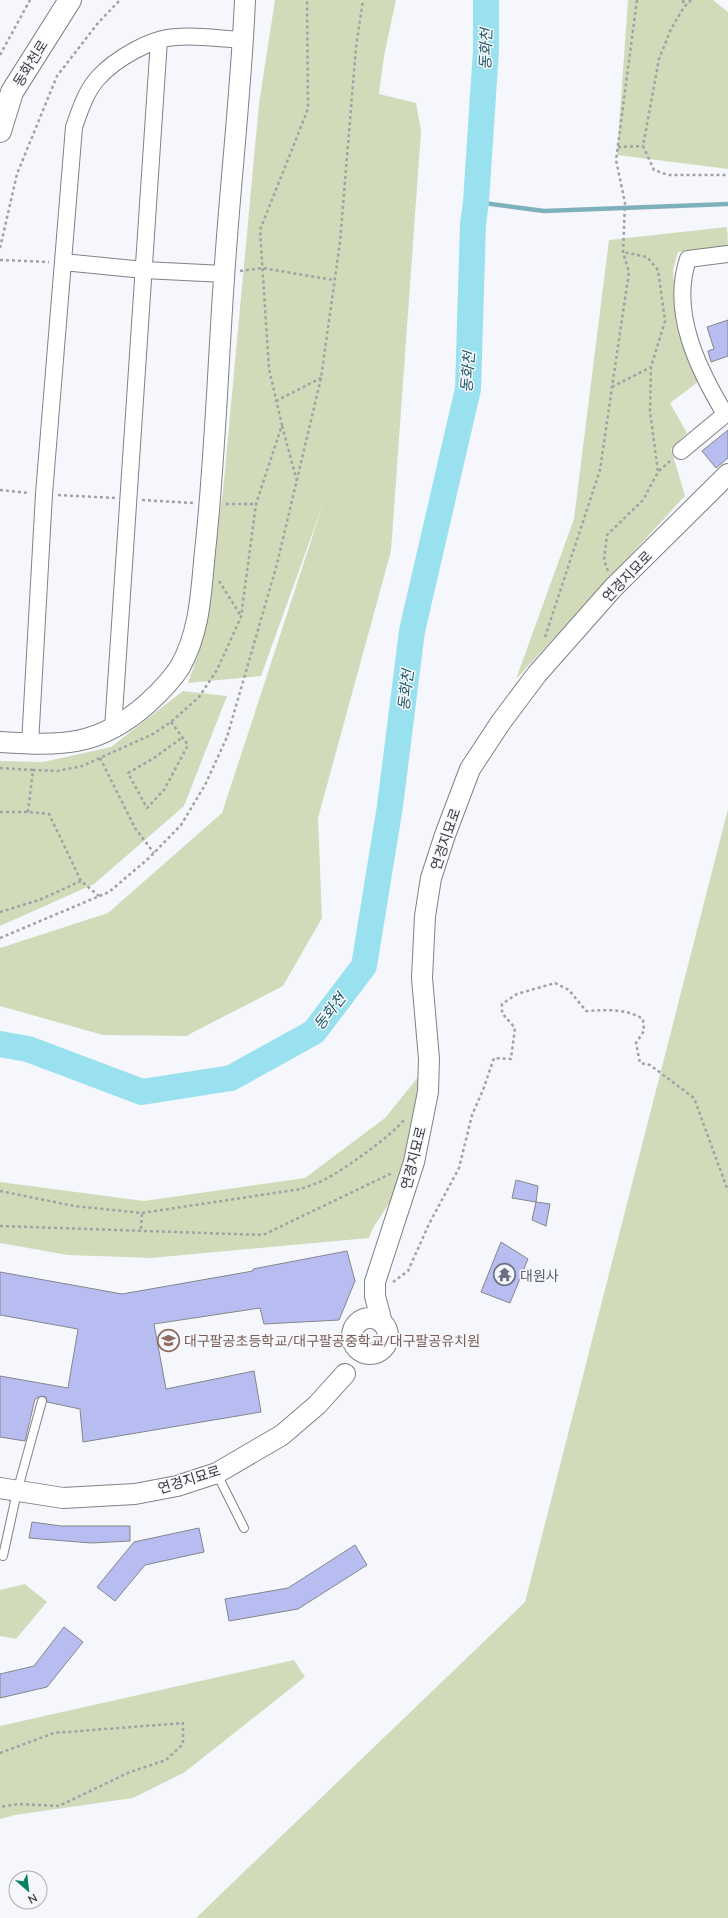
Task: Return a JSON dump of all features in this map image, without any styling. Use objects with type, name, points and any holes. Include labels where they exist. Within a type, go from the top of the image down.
[{"type":"main road","name":"동화천로","points":[[0,131],[12,92],[70,0]]},
{"type":"street","points":[[0,742],[46,745],[92,739],[113,729],[137,713],[163,690],[180,667],[191,642],[199,616],[230,273],[245,0]]},
{"type":"street","points":[[30,744],[44,494],[74,127],[83,103],[98,78],[123,56],[159,40],[176,37],[243,40]]},
{"type":"street","points":[[113,729],[159,40]]},
{"type":"street","points":[[681,451],[726,413],[705,381],[691,344],[684,316],[683,275],[688,259],[728,254]]},
{"type":"street","points":[[63,262],[144,270],[230,273]]},
{"type":"street","name":"연경지묘로","points":[[374,1321],[381,1291],[375,1282],[414,1162],[428,1092],[429,1059],[422,978],[425,916],[431,878],[444,835],[470,769],[501,722],[537,674],[613,588],[728,474]]},
{"type":"street","points":[[374,1321],[388,1332],[387,1343],[380,1352],[360,1349],[352,1338],[355,1326],[374,1321]]},
{"type":"street","name":"연경지묘로","points":[[9,1490],[63,1498],[135,1494],[177,1486],[217,1473],[282,1435],[317,1404],[345,1374],[360,1349]]},
{"type":"lane","points":[[4,1556],[9,1490],[42,1401]]},
{"type":"lane","points":[[217,1473],[244,1528]]},
{"type":"path","points":[[0,55],[30,0]]},
{"type":"path","points":[[0,248],[17,174],[56,76],[98,23],[120,0]]},
{"type":"path","points":[[0,938],[109,892],[154,854],[181,825],[205,785],[227,736],[278,564],[321,378],[340,242],[356,47],[363,0]]},
{"type":"path","points":[[544,640],[600,470],[629,272],[623,252],[625,203],[616,160],[637,0]]},
{"type":"path","points":[[684,0],[684,7]]},
{"type":"path","points":[[691,0],[684,7],[671,29],[659,59],[643,146],[654,170],[668,175],[728,175]]},
{"type":"path","points":[[618,147],[643,146]]},
{"type":"path","points":[[609,574],[604,560],[607,535],[644,500],[658,472],[650,411],[651,367],[665,321],[658,270],[647,257],[623,252]]},
{"type":"path","points":[[0,260],[63,262]]},
{"type":"path","points":[[230,273],[262,268],[334,280]]},
{"type":"path","points":[[612,387],[651,367]]},
{"type":"path","points":[[276,401],[321,378]]},
{"type":"path","points":[[282,425],[297,481]]},
{"type":"path","points":[[0,490],[44,494]]},
{"type":"path","points":[[210,504],[256,504]]},
{"type":"path","points":[[204,557],[241,617]]},
{"type":"path","points":[[171,722],[183,737],[188,746],[164,790],[147,808],[128,773],[154,758],[183,737]]},
{"type":"path","points":[[100,758],[135,828],[154,854]]},
{"type":"path","points":[[0,768],[33,770]]},
{"type":"path","points":[[0,812],[49,814],[81,881],[99,896]]},
{"type":"path","points":[[0,912],[39,900],[81,881]]},
{"type":"path","points":[[381,1291],[408,1271],[429,1224],[459,1168],[472,1116],[494,1058],[511,1059],[515,1028],[502,1013],[502,1004],[518,994],[555,983],[569,990],[586,1011],[617,1010],[632,1013],[643,1019],[644,1031],[636,1043],[640,1063],[650,1065],[694,1098],[728,1192]]},
{"type":"path","points":[[0,1191],[74,1206],[142,1212],[301,1189],[324,1180],[344,1167],[397,1129],[410,1113]]},
{"type":"path","points":[[0,1226],[141,1229],[263,1235],[414,1162]]},
{"type":"path","points":[[141,1229],[142,1212]]},
{"type":"path","points":[[0,1753],[54,1733],[183,1723],[183,1744],[166,1760],[130,1772],[59,1806],[18,1804],[0,1807]]},
{"type":"green space","points":[[275,0],[396,0],[384,56],[379,94],[416,103],[421,131],[391,551],[318,818],[322,918],[283,986],[186,1036],[103,1035],[0,1006],[0,948],[108,913],[222,813],[323,504],[261,676],[188,683],[198,655],[223,491],[259,104]]},
{"type":"green space","points":[[628,0],[713,0],[728,12],[728,169],[617,155]]},
{"type":"green space","points":[[727,227],[728,246],[678,252],[673,270],[677,326],[698,382],[670,403],[687,433],[671,449],[685,496],[516,679],[574,519],[609,240]]},
{"type":"green space","points":[[183,691],[227,696],[184,806],[94,884],[0,926],[0,761],[43,762],[111,747]]},
{"type":"green space","points":[[728,809],[728,1918],[196,1918],[525,1602]]},
{"type":"green space","points":[[419,1076],[417,1123],[403,1182],[373,1228],[369,1238],[151,1258],[68,1255],[0,1243],[0,1182],[144,1201],[305,1178],[385,1118]]},
{"type":"green space","points":[[25,1584],[47,1602],[16,1639],[0,1636],[0,1590]]},
{"type":"green space","points":[[294,1660],[305,1677],[185,1772],[133,1798],[15,1815],[0,1819],[0,1726]]},
{"type":"building","points":[[728,320],[728,356],[711,362],[708,351],[714,349],[707,327]]},
{"type":"building","points":[[728,430],[728,458],[716,468],[702,451]]},
{"type":"building","points":[[516,1180],[538,1186],[536,1202],[512,1198]]},
{"type":"building","points":[[536,1202],[550,1204],[546,1226],[532,1220]]},
{"type":"building","name":"대원사","points":[[501,1242],[528,1259],[510,1303],[481,1292]]},
{"type":"building","name":"대구팔공초등학교/대구팔공중학교/대구팔공유치원","points":[[347,1251],[355,1281],[339,1320],[264,1324],[260,1308],[154,1324],[166,1389],[254,1371],[261,1412],[83,1442],[80,1409],[47,1402],[46,1397],[41,1396],[35,1399],[25,1441],[0,1437],[0,1376],[68,1388],[78,1329],[0,1315],[0,1272],[122,1294],[253,1271],[253,1269]]},
{"type":"building","points":[[32,1522],[61,1526],[130,1526],[130,1541],[91,1543],[29,1538]]},
{"type":"building","points":[[199,1528],[204,1552],[145,1565],[115,1601],[97,1587],[134,1542]]},
{"type":"building","points":[[355,1545],[367,1565],[298,1609],[229,1621],[225,1599],[288,1588]]},
{"type":"building","points":[[64,1627],[83,1642],[47,1687],[0,1698],[0,1674],[34,1666]]},
{"type":"waterway","name":"동화천","points":[[0,1044],[28,1049],[142,1092],[231,1078],[314,1032],[364,966],[390,806],[412,631],[468,389],[473,224],[476,202],[486,50],[486,0]]},
{"type":"waterway","points":[[476,202],[544,211],[728,204]]},
{"type":"place","name":"대원사","points":[[504,1275]]},
{"type":"place","name":"대구팔공초등학교/대구팔공중학교/대구팔공유치원","points":[[168,1340]]}]
